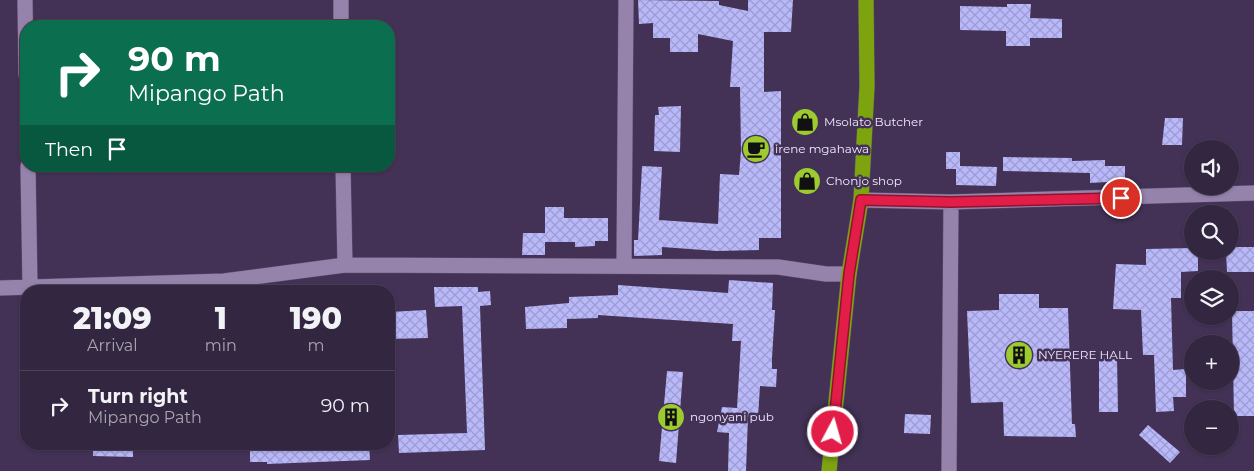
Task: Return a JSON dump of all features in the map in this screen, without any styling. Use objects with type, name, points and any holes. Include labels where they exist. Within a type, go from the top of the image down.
[{"type":"highway","points":[[829,471],[849,274],[861,200],[866,86],[866,0]]},
{"type":"street","points":[[25,0],[25,20]]},
{"type":"street","points":[[341,0],[341,20]]},
{"type":"street","points":[[624,265],[626,0]]},
{"type":"street","points":[[28,172],[30,285]]},
{"type":"street","points":[[343,172],[346,265]]},
{"type":"street","points":[[861,200],[951,202],[1254,193]]},
{"type":"street","points":[[948,471],[951,202]]},
{"type":"street","points":[[95,285],[224,281],[346,265],[567,268],[624,265],[778,267],[826,274],[849,274]]},
{"type":"street","points":[[0,288],[20,287]]},
{"type":"building","points":[[638,0],[719,1],[719,5],[748,11],[748,0],[793,0],[791,32],[764,32],[764,92],[781,91],[781,238],[759,238],[759,250],[717,251],[662,247],[662,255],[634,256],[634,240],[638,240],[642,166],[662,167],[659,220],[718,224],[720,174],[739,175],[741,151],[740,87],[730,87],[733,41],[698,34],[698,52],[670,52],[670,38],[653,38],[653,23],[639,24]]},
{"type":"building","points":[[1007,4],[1031,4],[1030,18],[1062,19],[1062,38],[1030,38],[1030,46],[1006,46],[1006,31],[960,30],[960,6],[1007,7]]},
{"type":"building","points":[[681,106],[680,152],[654,151],[655,115],[659,115],[658,107]]},
{"type":"building","points":[[1165,118],[1183,118],[1182,145],[1162,145]]},
{"type":"building","points":[[946,152],[960,152],[960,166],[997,167],[996,186],[956,185],[956,169],[946,169]]},
{"type":"building","points":[[1003,157],[1072,158],[1072,161],[1105,160],[1105,166],[1125,166],[1125,181],[1090,183],[1090,173],[1003,171]]},
{"type":"building","points":[[545,207],[564,207],[564,218],[608,218],[608,241],[595,241],[595,246],[575,247],[575,242],[545,242],[545,255],[522,255],[523,233],[545,233]]},
{"type":"building","points":[[1239,247],[1254,247],[1254,272],[1227,270],[1226,260],[1239,260]]},
{"type":"building","points":[[1184,248],[1184,260],[1198,260],[1198,270],[1184,270],[1184,272],[1181,272],[1181,298],[1171,298],[1173,370],[1184,369],[1184,390],[1186,390],[1186,397],[1173,397],[1174,411],[1156,412],[1154,355],[1143,355],[1141,310],[1113,309],[1116,264],[1146,265],[1146,249]]},
{"type":"building","points":[[729,280],[773,283],[772,310],[775,310],[772,369],[777,369],[776,387],[760,386],[758,418],[748,417],[746,471],[728,471],[729,433],[717,432],[722,407],[737,408],[741,341],[732,341],[733,324],[598,315],[598,318],[567,319],[567,328],[526,329],[525,307],[569,303],[569,297],[618,295],[618,285],[728,293]]},
{"type":"building","points":[[434,287],[478,287],[478,292],[490,291],[491,305],[480,306],[485,450],[399,453],[398,435],[467,433],[462,306],[435,307]]},
{"type":"building","name":"NYERERE HALL","points":[[999,294],[1039,294],[1039,308],[1068,308],[1072,424],[1075,424],[1076,437],[1004,436],[1003,402],[971,403],[967,311],[999,310]]},
{"type":"building","points":[[426,310],[428,338],[395,339],[395,312]]},
{"type":"building","points":[[1239,311],[1254,311],[1254,416],[1239,416],[1239,400],[1234,400],[1234,390],[1239,390],[1239,335],[1232,335],[1232,325],[1239,325]]},
{"type":"building","points":[[1099,358],[1117,358],[1118,412],[1099,412]]},
{"type":"building","name":"ngonyani pub","points":[[667,371],[683,372],[676,463],[659,461]]},
{"type":"building","points":[[905,414],[931,415],[930,434],[904,433]]},
{"type":"building","points":[[1148,425],[1180,452],[1170,463],[1139,435]]},
{"type":"building","points":[[93,450],[133,450],[133,457],[93,456]]},
{"type":"building","points":[[250,450],[369,450],[370,460],[267,464],[267,462],[250,462]]},
{"type":"place","name":"Msolato Butcher","points":[[805,122]]},
{"type":"place","name":"irene mgahawa","points":[[756,149]]},
{"type":"place","name":"Chonjo shop","points":[[807,181]]},
{"type":"place","name":"NYERERE HALL","points":[[1019,355]]},
{"type":"place","name":"ngonyani pub","points":[[671,417]]},
{"type":"route","points":[[833,432],[849,274],[861,200],[951,202],[1121,198]]}]
